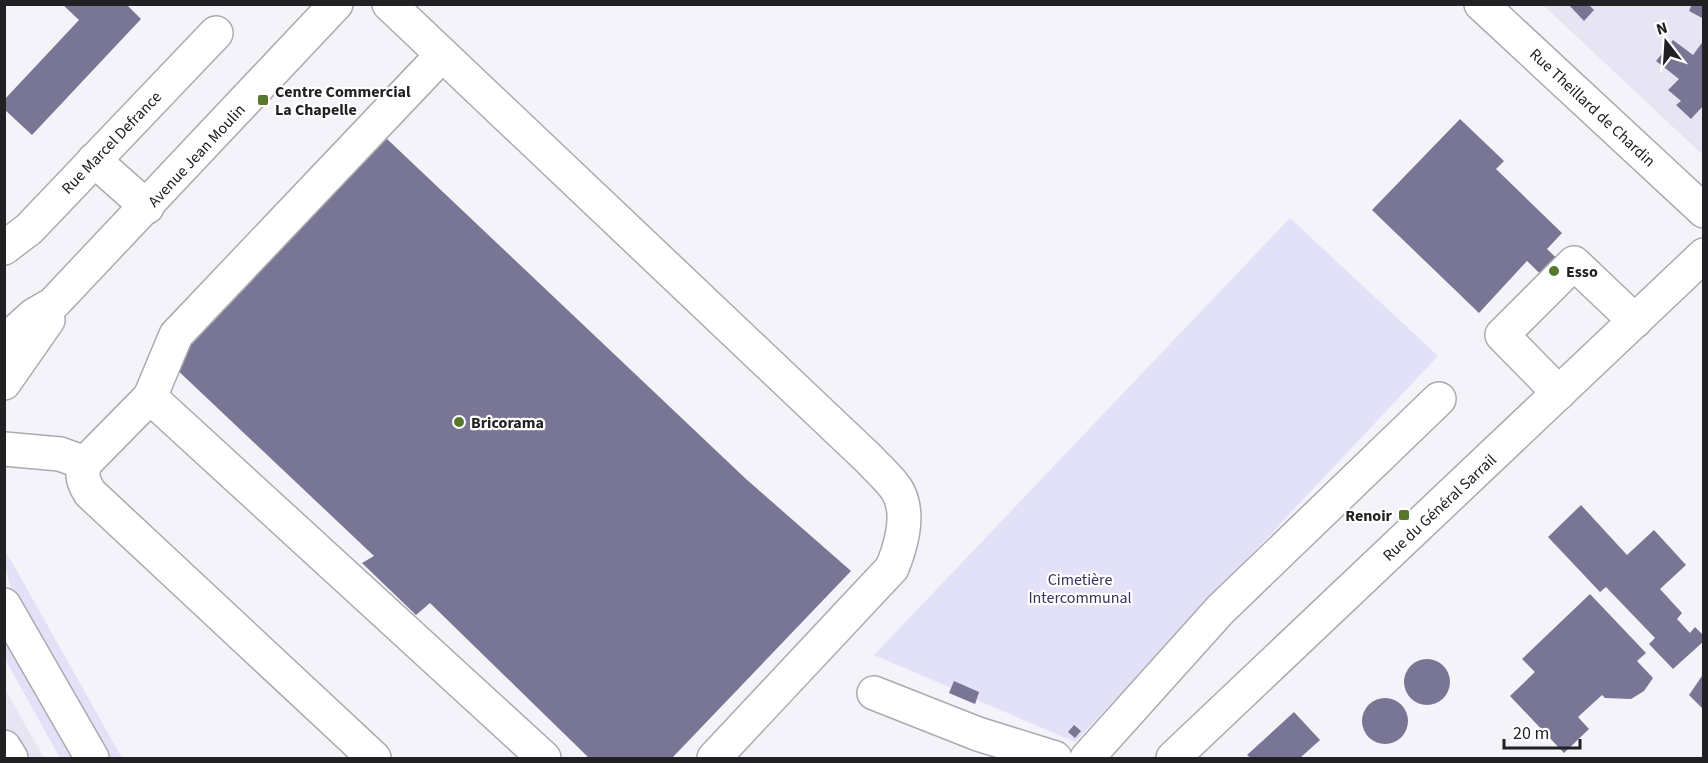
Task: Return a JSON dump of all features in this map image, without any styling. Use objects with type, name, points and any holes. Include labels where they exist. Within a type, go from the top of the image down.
[{"type":"street","name":"Avenue Jean Moulin","points":[[4,342],[34,315],[53,304],[147,207],[336,4]]},
{"type":"street","points":[[389,4],[869,459],[898,491],[903,520],[902,545],[892,568],[714,759]]},
{"type":"street","name":"Rue Theillard de Chardin","points":[[1481,4],[1704,211]]},
{"type":"street","name":"Rue Marcel Defrance","points":[[4,248],[29,229],[216,33]]},
{"type":"street","points":[[374,759],[90,493],[84,483],[82,473],[86,463],[150,398],[176,335],[442,55]]},
{"type":"street","points":[[94,160],[147,207]]},
{"type":"street","name":"Rue du Général Sarrail","points":[[1173,759],[1704,255]]},
{"type":"street","points":[[1559,393],[1502,335],[1574,263],[1635,321]]},
{"type":"street","name":"Avenue Jean Moulin","points":[[4,383],[46,324],[53,304]]},
{"type":"street","points":[[150,398],[544,759]]},
{"type":"street","points":[[1087,759],[1220,610],[1439,399]]},
{"type":"street","points":[[4,449],[60,454],[86,463]]},
{"type":"street","points":[[4,605],[87,755]]},
{"type":"street","points":[[874,693],[978,734],[1055,759]]},
{"type":"street","points":[[4,747],[11,759]]},
{"type":"shaded area","points":[[1543,5],[1703,5],[1703,155]]},
{"type":"shaded area","points":[[5,689],[44,758],[5,758]]},
{"type":"green space","name":"Cimetière Intercommunal","points":[[1290,218],[1438,356],[1075,742],[977,700],[975,704],[949,693],[951,688],[874,655]]},
{"type":"green space","points":[[6,553],[122,758],[102,758],[11,589],[5,566]]},
{"type":"green space","points":[[4,634],[75,758],[60,758],[5,659]]},
{"type":"building","points":[[62,4],[126,4],[141,19],[32,135],[4,109],[4,100],[79,20]]},
{"type":"building","points":[[1568,4],[1588,4],[1594,10],[1584,21]]},
{"type":"building","points":[[1692,4],[1704,4],[1704,19],[1689,11]]},
{"type":"building","points":[[1673,40],[1693,55],[1704,40],[1704,105],[1691,119],[1676,105],[1681,101],[1668,90],[1679,79],[1656,61]]},
{"type":"building","points":[[1460,119],[1504,161],[1496,169],[1562,233],[1547,249],[1574,275],[1558,291],[1527,261],[1479,313],[1372,210]]},
{"type":"building","name":"Bricorama","points":[[386,138],[746,479],[851,571],[672,758],[589,758],[430,603],[416,615],[362,563],[374,556],[172,365]]},
{"type":"building","points":[[1581,505],[1627,555],[1654,530],[1686,565],[1660,589],[1682,613],[1677,619],[1690,633],[1695,627],[1704,636],[1704,641],[1673,669],[1649,644],[1655,638],[1606,587],[1600,592],[1548,537]]},
{"type":"building","points":[[1590,594],[1646,653],[1637,661],[1653,678],[1644,691],[1631,699],[1605,698],[1602,695],[1578,717],[1589,729],[1564,753],[1510,696],[1535,672],[1522,659]]},
{"type":"building","points":[[1427,659],[1443,666],[1450,682],[1443,698],[1427,705],[1411,698],[1404,682],[1411,666]]},
{"type":"building","points":[[1702,676],[1704,678],[1704,710],[1689,695]]},
{"type":"building","points":[[954,681],[979,692],[975,704],[949,693]]},
{"type":"building","points":[[1385,698],[1394,699],[1401,705],[1407,712],[1407,730],[1401,737],[1394,743],[1385,744],[1376,743],[1369,737],[1363,730],[1362,721],[1363,712],[1369,705],[1376,699]]},
{"type":"building","points":[[1294,712],[1320,740],[1300,758],[1251,758],[1247,755]]},
{"type":"building","points":[[1074,725],[1081,731],[1075,738],[1068,732]]},
{"type":"place","name":"Centre Commercial La Chapelle","points":[[263,100]]},
{"type":"place","name":"Esso","points":[[1554,271]]},
{"type":"place","name":"Bricorama","points":[[459,422]]},
{"type":"place","name":"Renoir","points":[[1404,515]]}]
